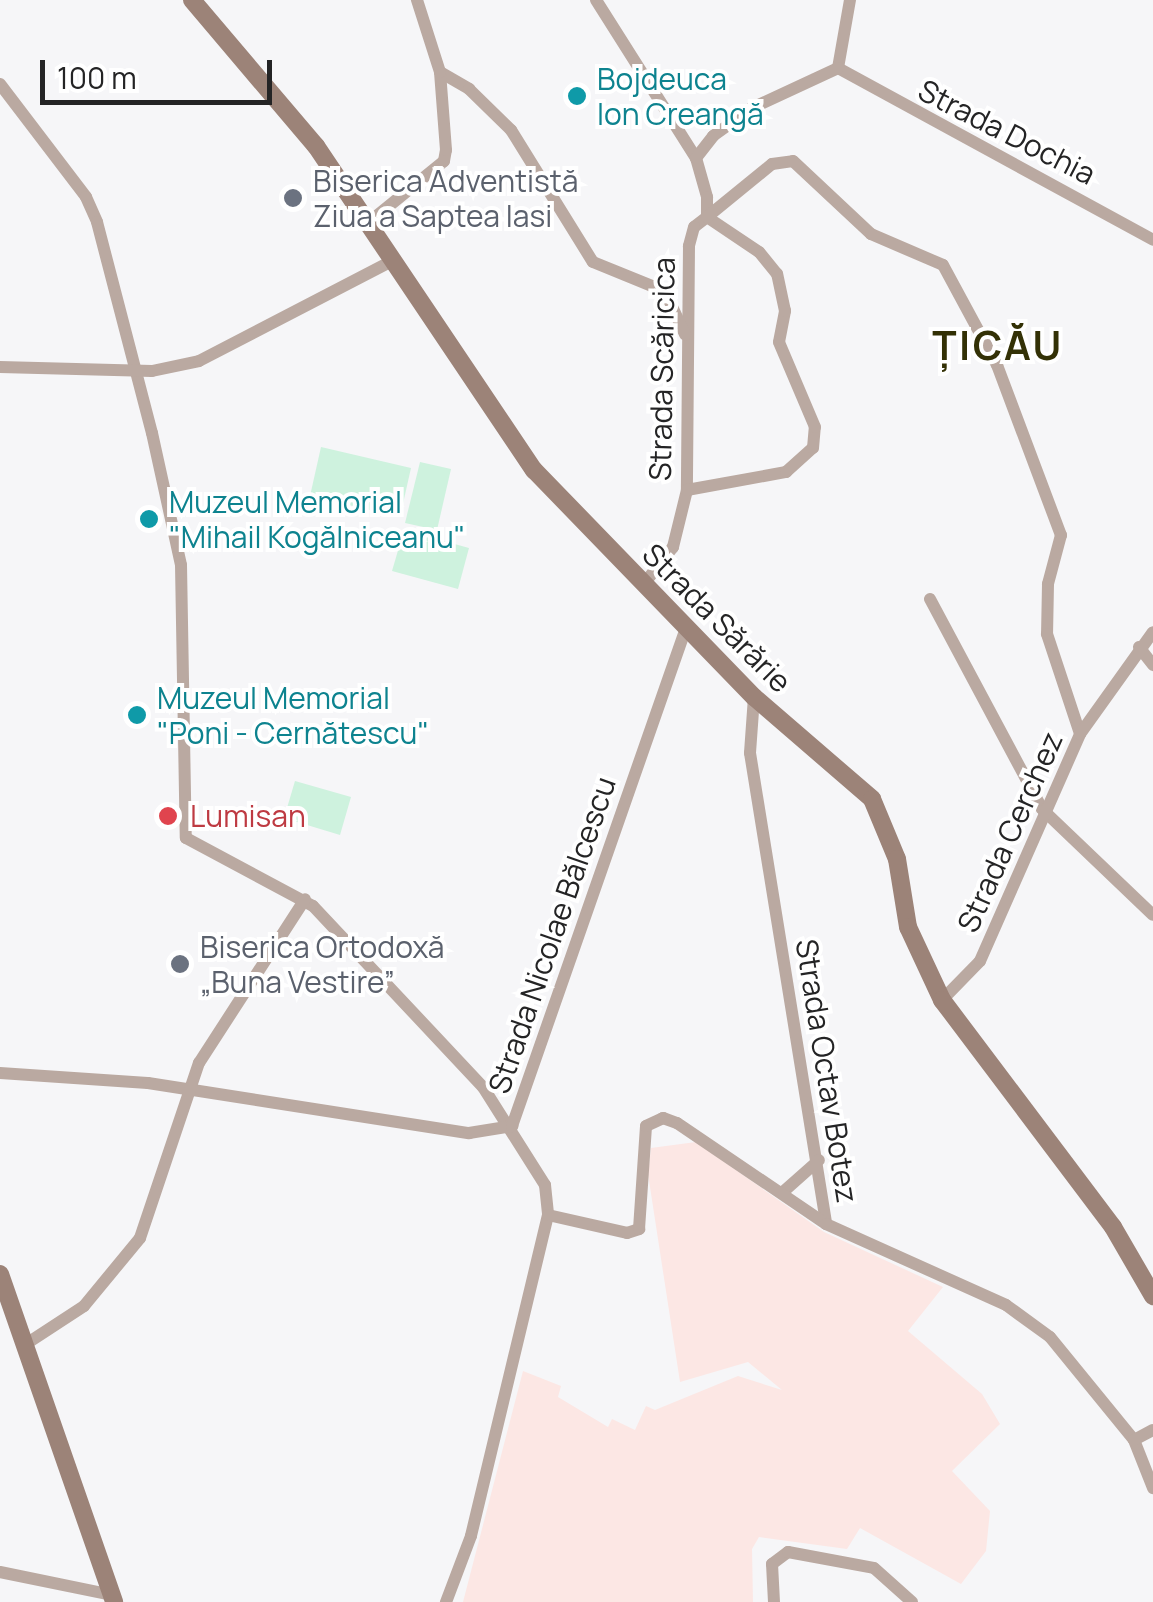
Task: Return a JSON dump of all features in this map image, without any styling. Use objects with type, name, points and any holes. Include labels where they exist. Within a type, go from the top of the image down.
[{"type":"street","name":"Strada Sărărie","points":[[192,0],[316,146],[534,470],[754,697],[872,799],[897,859],[908,926],[942,1000],[1113,1227],[1153,1296]]},
{"type":"street","points":[[368,223],[444,161],[440,72],[416,0]]},
{"type":"street","points":[[596,0],[696,158],[707,217],[759,252],[777,274],[785,311],[782,355],[815,437],[806,459],[786,472],[686,490]]},
{"type":"street","points":[[696,158],[713,136],[752,108],[838,68],[850,0]]},
{"type":"street","name":"Strada Dochia","points":[[838,68],[1153,240]]},
{"type":"street","points":[[440,72],[469,89],[511,130],[594,262],[669,300],[687,339]]},
{"type":"street","points":[[0,84],[86,197],[106,248],[181,565],[186,838],[304,899],[450,1048],[512,1126],[469,1133],[192,1089],[0,1073]]},
{"type":"street","points":[[707,217],[772,164],[793,160],[871,234],[943,265],[1006,384],[1061,535],[1048,584],[1047,634],[1080,734]]},
{"type":"street","name":"Strada Scăricica","points":[[643,585],[673,547],[686,490],[689,246],[694,227],[707,217]]},
{"type":"street","points":[[0,367],[136,371],[231,350],[392,261]]},
{"type":"street","points":[[930,599],[1042,810],[1153,916]]},
{"type":"street","name":"Strada Nicolae Bălcescu","points":[[446,1602],[471,1536],[548,1215],[546,1185],[512,1126],[686,628]]},
{"type":"street","name":"Strada Cerchez","points":[[942,1000],[980,961],[994,935],[1042,810],[1080,734],[1153,632]]},
{"type":"street","points":[[1139,647],[1153,665]]},
{"type":"street","name":"Strada Octav Botez","points":[[754,697],[750,753],[826,1224]]},
{"type":"street","points":[[26,1344],[84,1306],[140,1238],[199,1063],[304,899]]},
{"type":"street","name":"Strada Octav Botez","points":[[548,1215],[627,1233],[639,1229],[638,1175],[646,1126],[663,1118],[784,1192],[826,1224]]},
{"type":"street","points":[[784,1192],[818,1160]]},
{"type":"street","points":[[826,1224],[1023,1316],[1086,1374],[1134,1440],[1153,1488]]},
{"type":"street","points":[[0,1274],[96,1539],[110,1598],[0,1572]]},
{"type":"street","points":[[1134,1440],[1153,1430]]},
{"type":"street","points":[[774,1602],[772,1564],[788,1552],[874,1568],[912,1602]]},
{"type":"shaded area","points":[[696,1142],[824,1232],[943,1287],[908,1331],[982,1394],[1000,1424],[952,1471],[990,1511],[986,1551],[961,1584],[860,1528],[847,1549],[759,1537],[752,1549],[753,1602],[463,1602],[523,1371],[561,1386],[558,1397],[608,1427],[612,1419],[635,1430],[646,1406],[655,1410],[738,1376],[782,1390],[748,1362],[680,1382],[648,1174],[651,1148]]},
{"type":"green space","points":[[321,447],[411,468],[400,517],[310,496]]},
{"type":"green space","points":[[420,462],[451,469],[437,530],[405,523]]},
{"type":"green space","points":[[404,530],[469,548],[458,589],[392,571]]},
{"type":"green space","points":[[295,781],[351,797],[340,835],[284,818]]},
{"type":"place","name":"Bojdeuca Ion Creangă","points":[[577,96]]},
{"type":"place","name":"Biserica Adventistă Ziua a Saptea Iasi","points":[[293,198]]},
{"type":"place","name":"Muzeul Memorial \"Mihail Kogălniceanu\"","points":[[149,519]]},
{"type":"place","name":"Muzeul Memorial \"Poni - Cernătescu\"","points":[[137,715]]},
{"type":"place","name":"Lumisan","points":[[168,816]]},
{"type":"place","name":"Biserica Ortodoxă „Buna Vestire”","points":[[180,964]]},
{"type":"district","name":"ȚICĂU","points":[[998,345]]}]
